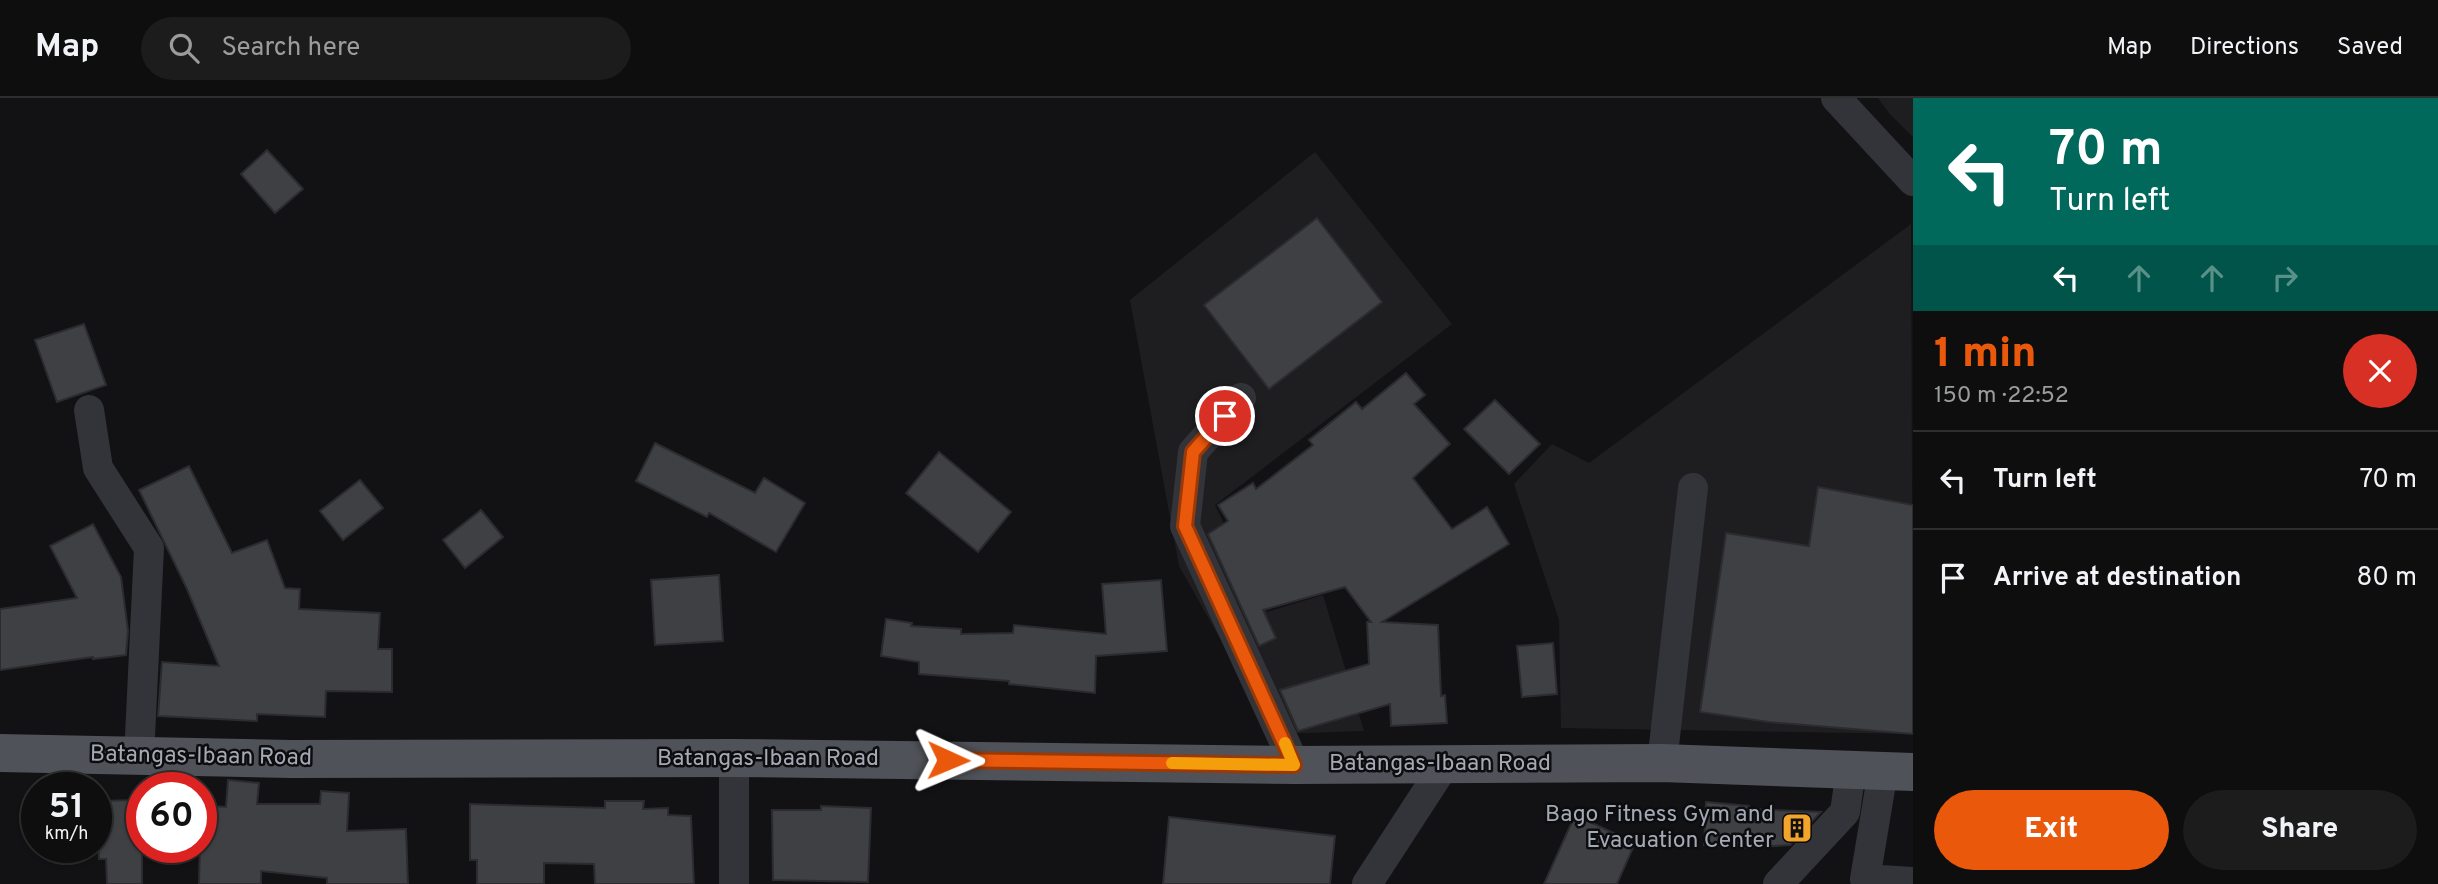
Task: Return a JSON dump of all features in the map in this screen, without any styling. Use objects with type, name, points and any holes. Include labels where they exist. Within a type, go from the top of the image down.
[{"type":"main road","name":"Batangas-Ibaan Road","points":[[0,753],[139,757],[734,758],[1294,765],[1662,763],[1882,771]]},
{"type":"street","points":[[1836,98],[1913,181]]},
{"type":"street","points":[[1241,398],[1193,452],[1185,526],[1294,765]]},
{"type":"street","points":[[89,410],[98,468],[149,548],[139,757]]},
{"type":"street","points":[[1662,763],[1693,488]]},
{"type":"street","points":[[734,758],[734,884]]},
{"type":"street","points":[[1367,884],[1445,764]]},
{"type":"street","points":[[1882,771],[1865,879],[1913,882]]},
{"type":"street","points":[[1778,884],[1882,771]]},
{"type":"shaded area","points":[[1878,98],[1913,98],[1913,137],[1889,113]]},
{"type":"shaded area","points":[[1315,152],[1452,324],[1215,505],[1267,612],[1323,595],[1364,731],[1274,734],[1179,566],[1130,300]]},
{"type":"shaded area","points":[[1911,224],[1913,734],[1561,728],[1559,620],[1514,484],[1552,444],[1589,463]]},
{"type":"building","points":[[267,150],[303,189],[275,213],[241,174]]},
{"type":"building","points":[[1317,218],[1382,302],[1269,389],[1204,305]]},
{"type":"building","points":[[84,324],[106,385],[57,402],[35,340]]},
{"type":"building","points":[[1406,373],[1425,395],[1414,404],[1450,444],[1413,478],[1452,529],[1487,507],[1509,544],[1382,622],[1438,625],[1441,696],[1445,695],[1447,723],[1391,726],[1390,704],[1298,731],[1280,690],[1369,664],[1367,622],[1371,622],[1345,587],[1263,610],[1276,638],[1259,646],[1208,534],[1228,521],[1218,505],[1253,483],[1256,489],[1313,445],[1309,440],[1356,402],[1362,409]]},
{"type":"building","points":[[1495,400],[1540,444],[1509,474],[1464,429]]},
{"type":"building","points":[[655,443],[755,493],[764,478],[805,503],[776,552],[709,513],[707,517],[636,481]]},
{"type":"building","points":[[939,452],[1011,512],[978,552],[906,493]]},
{"type":"building","points":[[189,466],[232,553],[267,540],[285,588],[300,589],[299,609],[380,613],[378,649],[392,649],[392,692],[326,691],[325,717],[257,714],[257,721],[158,716],[162,662],[219,666],[187,589],[139,490]]},
{"type":"building","points":[[360,480],[383,508],[343,540],[320,511]]},
{"type":"building","points":[[1818,487],[1913,505],[1913,734],[1769,722],[1700,712],[1726,533],[1809,546]]},
{"type":"building","points":[[481,510],[503,537],[465,568],[443,540]]},
{"type":"building","points":[[93,524],[121,577],[128,631],[126,655],[0,670],[0,609],[77,598],[50,546]]},
{"type":"building","points":[[719,575],[723,641],[655,645],[651,580]]},
{"type":"building","points":[[1161,580],[1167,651],[1096,656],[1095,693],[1009,684],[1009,681],[919,674],[919,662],[881,656],[886,619],[912,623],[911,626],[961,629],[961,634],[1013,633],[1014,625],[1106,634],[1102,584]]},
{"type":"building","points":[[1553,643],[1557,694],[1522,697],[1517,646]]},
{"type":"building","points":[[228,780],[259,783],[257,804],[320,804],[321,791],[349,793],[347,831],[406,829],[408,884],[327,884],[327,878],[261,871],[261,884],[199,884],[200,863],[217,863],[217,806],[226,807]]},
{"type":"building","points":[[126,800],[126,863],[142,863],[142,884],[107,884],[106,863],[112,863],[112,801]]},
{"type":"building","points":[[605,801],[644,801],[643,809],[668,808],[668,815],[691,816],[694,884],[595,884],[594,864],[544,863],[544,884],[477,884],[477,860],[470,860],[470,804],[605,808]]},
{"type":"building","points":[[1706,802],[1749,806],[1749,809],[1821,812],[1790,845],[1742,848],[1704,845]]},
{"type":"building","points":[[821,806],[871,808],[868,882],[773,880],[772,810],[821,810]]},
{"type":"building","points":[[1575,815],[1635,843],[1617,884],[1544,884]]},
{"type":"building","points":[[1169,817],[1335,836],[1330,884],[1163,884]]},
{"type":"slow traffic","points":[[1172,763],[1294,765],[1285,743]]},
{"type":"place","name":"Bago Fitness Gym and Evacuation Center","points":[[1797,828]]},
{"type":"route","points":[[948,760],[1294,765],[1185,526],[1193,452],[1225,416]]}]
